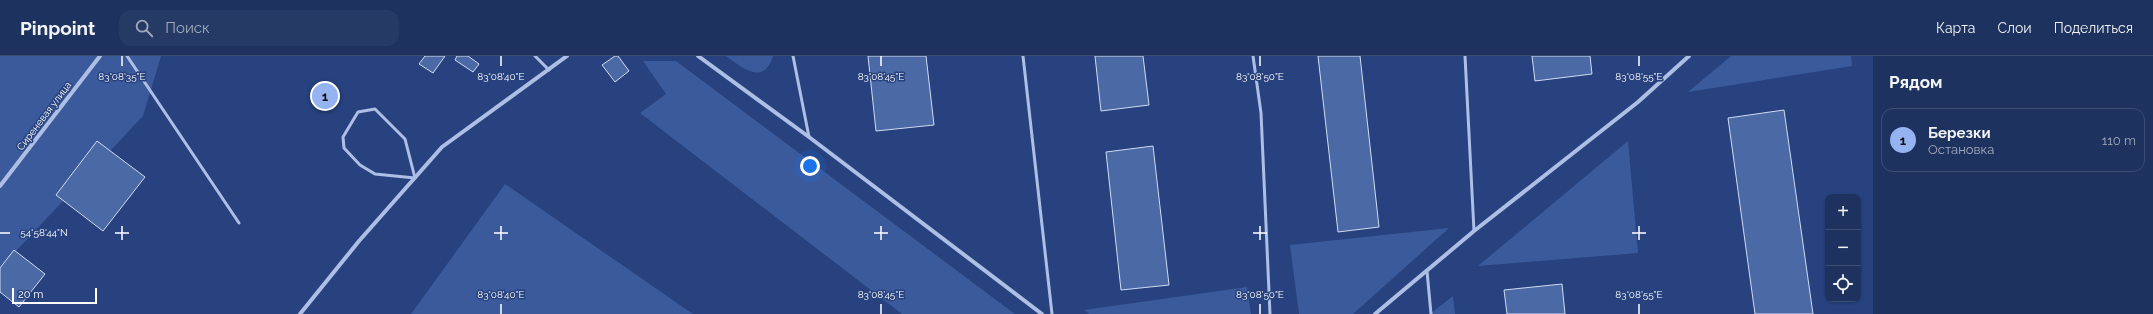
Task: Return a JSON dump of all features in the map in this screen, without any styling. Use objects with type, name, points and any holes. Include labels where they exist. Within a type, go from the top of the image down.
[{"type":"street","name":"Сиреневая улица","points":[[0,186],[100,56]]},
{"type":"street","points":[[300,314],[359,241],[442,147],[567,56]]},
{"type":"street","points":[[698,56],[809,136],[1042,314]]},
{"type":"street","points":[[1375,314],[1474,230],[1638,102],[1689,56]]},
{"type":"lane","points":[[127,56],[239,223]]},
{"type":"lane","points":[[535,56],[549,70]]},
{"type":"lane","points":[[793,56],[809,136]]},
{"type":"lane","points":[[1023,56],[1052,314]]},
{"type":"lane","points":[[1253,56],[1260,113],[1270,314]]},
{"type":"lane","points":[[1465,56],[1474,230]]},
{"type":"lane","points":[[375,109],[404,139],[415,178],[375,174],[360,166],[344,148],[343,137],[358,112],[375,109]]},
{"type":"lane","points":[[1426,271],[1431,314]]},
{"type":"shaded area","points":[[0,56],[161,56],[143,116],[0,268]]},
{"type":"shaded area","points":[[726,56],[773,56],[769,65],[764,70],[752,72]]},
{"type":"shaded area","points":[[1731,56],[1851,56],[1852,66],[1688,92]]},
{"type":"shaded area","points":[[643,61],[676,61],[1015,314],[902,314],[640,113],[666,94]]},
{"type":"shaded area","points":[[1628,141],[1638,253],[1478,266]]},
{"type":"shaded area","points":[[505,184],[693,314],[411,314]]},
{"type":"shaded area","points":[[1449,228],[1353,314],[1299,314],[1290,245]]},
{"type":"shaded area","points":[[1247,287],[1251,314],[1089,314],[1084,310]]},
{"type":"shaded area","points":[[1453,296],[1455,314],[1430,314]]},
{"type":"building","points":[[425,56],[445,56],[433,73],[419,64]]},
{"type":"building","points":[[457,56],[468,56],[479,64],[473,72],[455,60]]},
{"type":"building","points":[[615,56],[618,56],[629,71],[615,82],[602,65]]},
{"type":"building","points":[[868,56],[926,56],[934,125],[876,131]]},
{"type":"building","points":[[1095,56],[1143,56],[1149,105],[1101,111]]},
{"type":"building","points":[[1318,56],[1360,56],[1379,227],[1338,232]]},
{"type":"building","points":[[1532,56],[1590,56],[1592,74],[1535,81]]},
{"type":"building","points":[[329,92],[332,96],[320,107],[317,104]]},
{"type":"building","points":[[1784,110],[1813,314],[1755,314],[1728,118]]},
{"type":"building","points":[[97,141],[145,177],[103,231],[56,195]]},
{"type":"building","points":[[1153,146],[1169,285],[1121,290],[1106,152]]},
{"type":"building","points":[[14,250],[45,274],[19,307],[0,292],[0,268]]},
{"type":"building","points":[[1562,284],[1565,314],[1507,314],[1504,290]]},
{"type":"place","name":"Березки","points":[[325,96]]}]
